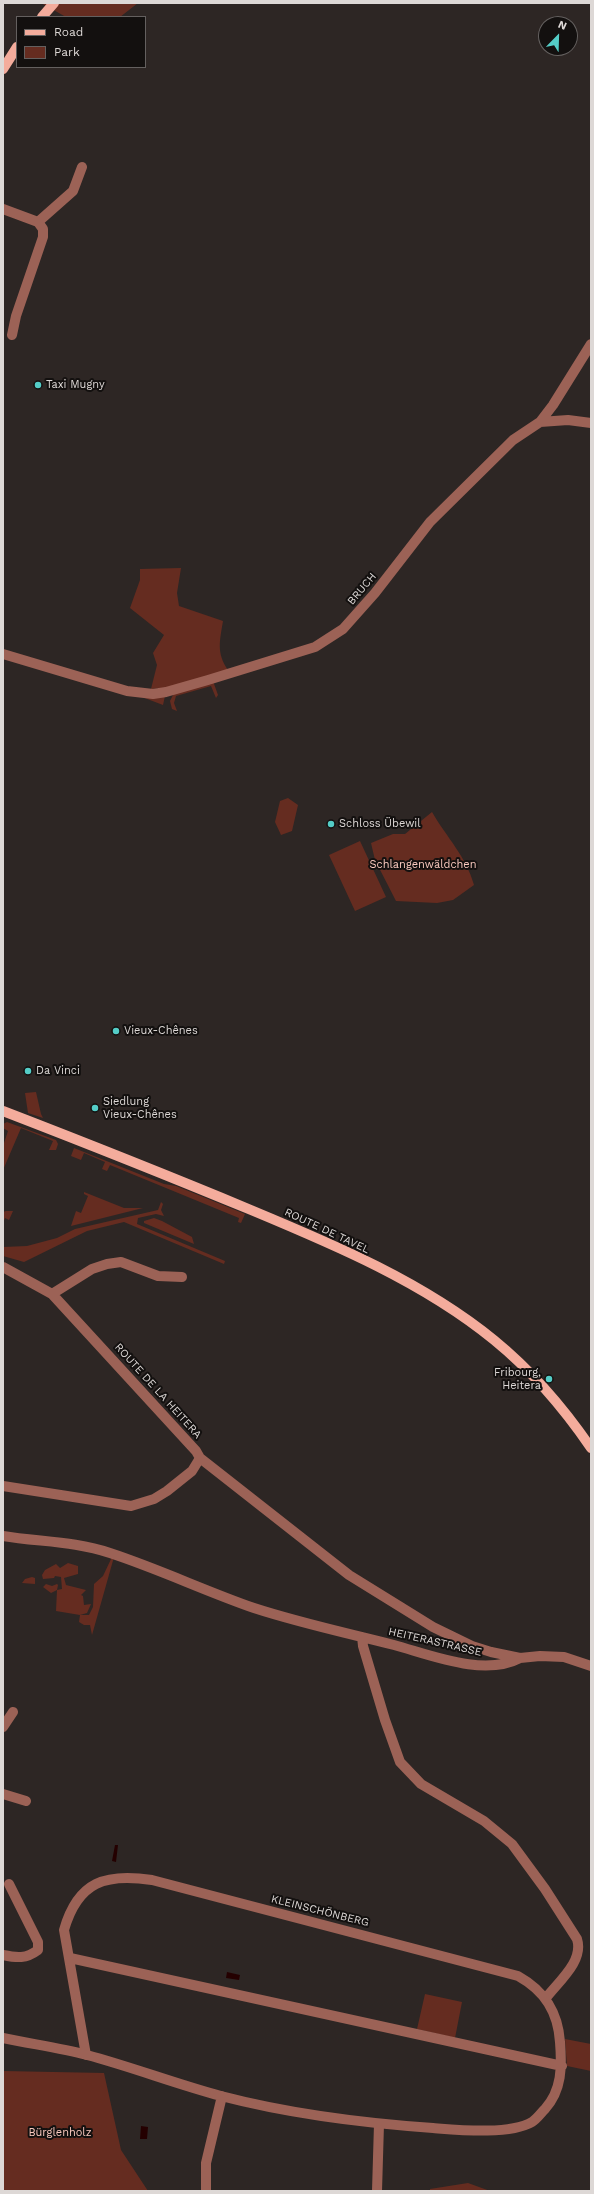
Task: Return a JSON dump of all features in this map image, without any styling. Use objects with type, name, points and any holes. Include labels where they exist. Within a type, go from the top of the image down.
[{"type":"main road","points":[[43,16],[54,3]]},
{"type":"main road","points":[[3,69],[16,49]]},
{"type":"main road","name":"ROUTE DE TAVEL","points":[[3,1111],[269,1217],[350,1254],[412,1286],[457,1313],[512,1355],[548,1390],[591,1448]]},
{"type":"street","points":[[38,222],[73,191],[82,167]]},
{"type":"street","points":[[3,209],[38,222],[43,229],[43,237],[16,316],[12,336]]},
{"type":"street","points":[[540,422],[553,405],[591,344]]},
{"type":"street","points":[[553,405],[560,414],[568,420]]},
{"type":"street","name":"BRUCH","points":[[3,654],[127,691],[153,694],[166,692],[304,651],[334,636],[359,612],[430,522],[513,440],[540,422],[568,420],[591,423]]},
{"type":"street","points":[[52,1294],[92,1269],[107,1264],[120,1262],[158,1276],[182,1277]]},
{"type":"street","name":"ROUTE DE LA HEITERA","points":[[3,1268],[52,1294],[163,1414],[196,1451],[200,1458]]},
{"type":"street","points":[[3,1486],[131,1506],[154,1499],[167,1491],[192,1471],[200,1458]]},
{"type":"street","name":"HEITERASTRASSE","points":[[200,1458],[349,1575],[416,1618],[472,1646],[520,1658]]},
{"type":"street","name":"HEITERASTRASSE","points":[[3,1536],[80,1546],[109,1552],[197,1588],[255,1608],[320,1628],[475,1665],[504,1665],[520,1658]]},
{"type":"street","points":[[362,1638],[385,1720],[400,1762],[421,1784],[484,1821],[512,1844],[545,1889],[577,1939],[580,1947],[576,1960],[546,1998]]},
{"type":"street","points":[[520,1658],[540,1656],[564,1657],[591,1666]]},
{"type":"street","points":[[3,1727],[13,1712]]},
{"type":"street","points":[[3,1794],[26,1801]]},
{"type":"street","name":"KLEINSCHÖNBERG","points":[[131,1877],[160,1882],[518,1976],[532,1984],[546,1998],[554,2014],[560,2039],[562,2066],[559,2085],[551,2102],[533,2122],[515,2128],[466,2131],[379,2124],[310,2114],[222,2096],[86,2055],[64,1930],[69,1912],[79,1896],[94,1885],[108,1879],[131,1877]]},
{"type":"street","points":[[3,1955],[16,1958],[29,1957],[38,1950],[38,1942],[9,1884]]},
{"type":"street","points":[[70,1958],[562,2066]]},
{"type":"street","points":[[3,2038],[86,2055]]},
{"type":"street","points":[[206,2191],[206,2163],[222,2096]]},
{"type":"street","points":[[377,2191],[379,2124]]},
{"type":"green space","points":[[41,3],[138,3],[121,16],[64,16]]},
{"type":"green space","points":[[181,568],[177,593],[179,606],[223,621],[220,652],[224,664],[228,670],[172,687],[151,689],[157,665],[153,653],[164,635],[130,608],[140,580],[140,569]]},
{"type":"green space","points":[[213,681],[218,695],[216,698],[211,686],[176,696],[174,703],[177,711],[172,709],[170,701],[174,693]]},
{"type":"green space","points":[[165,696],[163,705],[142,697]]},
{"type":"green space","points":[[288,798],[298,805],[292,831],[281,835],[275,822],[280,801]]},
{"type":"green space","name":"Schlangenwäldchen","points":[[432,812],[461,856],[471,875],[474,885],[453,900],[437,903],[396,901],[375,860],[371,843],[393,834],[405,834]]},
{"type":"green space","points":[[360,841],[386,897],[355,911],[329,855]]},
{"type":"green space","points":[[36,1092],[43,1118],[28,1113],[25,1093]]},
{"type":"green space","points":[[7,1122],[56,1140],[58,1144],[56,1150],[49,1150],[53,1141],[21,1128],[3,1170],[3,1146],[8,1131],[3,1128],[3,1124]]},
{"type":"green space","points":[[74,1148],[164,1184],[176,1186],[245,1214],[241,1223],[238,1222],[239,1218],[110,1165],[107,1171],[102,1169],[105,1162],[84,1153],[81,1160],[71,1156]]},
{"type":"green space","points":[[84,1192],[124,1208],[143,1208],[71,1226],[76,1211],[81,1213],[88,1196],[84,1194]]},
{"type":"green space","points":[[161,1202],[163,1204],[161,1210],[164,1216],[156,1214],[138,1218],[137,1224],[225,1261],[224,1264],[124,1222],[87,1231],[24,1262],[3,1256],[3,1247],[27,1246],[57,1238],[75,1229],[158,1210]]},
{"type":"green space","points":[[13,1211],[9,1220],[5,1218],[3,1223],[3,1212]]},
{"type":"green space","points":[[154,1218],[192,1237],[194,1244],[144,1223],[144,1221]]},
{"type":"green space","points":[[112,1557],[114,1557],[92,1635],[90,1625],[84,1625],[79,1622],[80,1615],[89,1615],[93,1607],[94,1584],[103,1576]]},
{"type":"green space","points":[[68,1563],[78,1566],[78,1574],[64,1578],[66,1585],[86,1590],[81,1595],[83,1596],[84,1605],[91,1604],[87,1613],[80,1615],[56,1611],[57,1590],[62,1589],[61,1577],[55,1576],[54,1578],[43,1579],[42,1575],[45,1570],[56,1564],[60,1568]]},
{"type":"green space","points":[[32,1577],[35,1578],[35,1584],[22,1583],[25,1579]]},
{"type":"green space","points":[[46,1584],[52,1586],[57,1584],[57,1590],[51,1593],[43,1587]]},
{"type":"green space","points":[[425,1994],[462,2002],[455,2038],[417,2029]]},
{"type":"green space","points":[[565,2039],[591,2044],[591,2071],[567,2066]]},
{"type":"green space","name":"Bürglenholz","points":[[3,2071],[104,2073],[121,2150],[148,2191],[3,2191]]},
{"type":"green space","points":[[468,2183],[490,2191],[430,2191],[430,2189]]},
{"type":"shaded area","points":[[115,1845],[118,1845],[116,1862],[112,1861]]},
{"type":"shaded area","points":[[227,1972],[240,1975],[239,1980],[226,1978]]},
{"type":"shaded area","points":[[141,2126],[148,2127],[147,2139],[140,2139]]},
{"type":"place","name":"Taxi Mugny","points":[[38,385]]},
{"type":"place","name":"Schloss Übewil","points":[[331,824]]},
{"type":"place","name":"Vieux-Chênes","points":[[116,1031]]},
{"type":"place","name":"Da Vinci","points":[[28,1071]]},
{"type":"place","name":"Siedlung Vieux-Chênes","points":[[95,1108]]},
{"type":"place","name":"Fribourg, Heitera","points":[[549,1379]]}]
